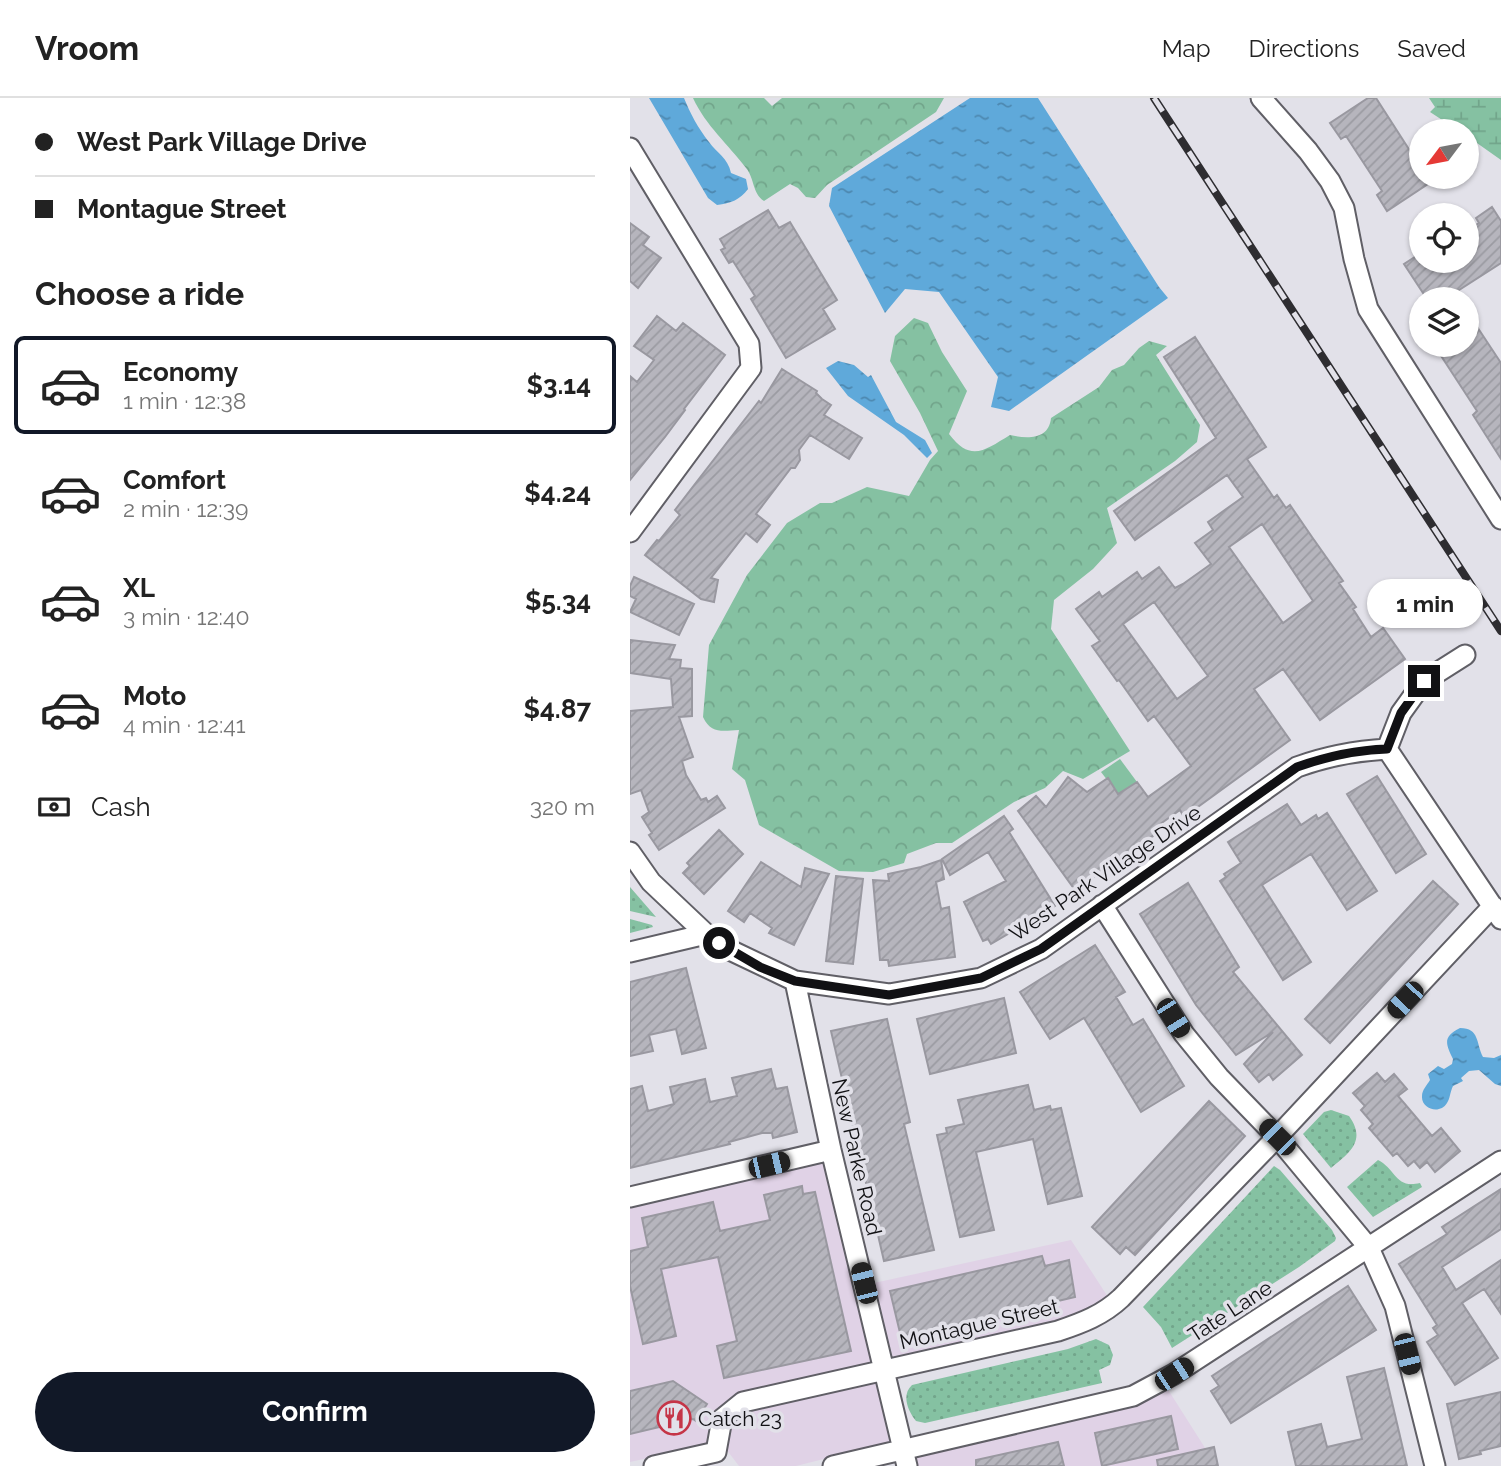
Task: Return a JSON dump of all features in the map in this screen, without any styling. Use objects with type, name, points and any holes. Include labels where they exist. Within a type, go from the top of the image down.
[{"type":"street","points":[[1261,98],[1330,181],[1344,208],[1368,309],[1501,519]]},
{"type":"street","points":[[630,148],[749,344],[751,368],[630,532]]},
{"type":"street","points":[[1277,1137],[1497,913],[1387,749],[1401,713],[1424,681],[1465,655]]},
{"type":"street","name":"West Park Village Drive","points":[[630,852],[651,882],[706,934],[760,967],[795,981],[889,995],[981,978],[1041,949],[1297,767],[1356,750],[1387,749]]},
{"type":"street","points":[[1102,905],[1184,1034],[1219,1077],[1277,1137],[1369,1248],[1395,1306],[1435,1466]]},
{"type":"street","points":[[630,952],[706,934]]},
{"type":"street","name":"New Parke Road","points":[[795,981],[831,1150],[905,1457]]},
{"type":"street","name":"Montague Street","points":[[654,1466],[721,1459],[722,1419],[743,1402],[1058,1331],[1086,1322],[1121,1298],[1277,1137]]},
{"type":"street","points":[[630,1197],[831,1150]]},
{"type":"street","name":"Tate Lane","points":[[833,1466],[905,1457],[1133,1396],[1174,1374],[1501,1161]]},
{"type":"shaded area","points":[[823,1161],[873,1363],[712,1418],[707,1445],[630,1462],[630,1206]]},
{"type":"shaded area","points":[[1071,1240],[1108,1297],[1082,1313],[1056,1322],[893,1359],[874,1283]]},
{"type":"shaded area","points":[[877,1381],[891,1442],[796,1466],[739,1466],[726,1449],[731,1423],[747,1410]]},
{"type":"shaded area","points":[[1167,1388],[1214,1462],[1197,1466],[917,1466],[915,1455]]},
{"type":"green space","points":[[693,98],[764,98],[772,106],[782,98],[944,98],[936,112],[827,185],[815,198],[806,197],[790,184],[764,201],[757,194],[746,168],[711,126]]},
{"type":"green space","points":[[1429,98],[1501,98],[1501,160],[1479,144],[1479,119],[1441,119],[1430,112],[1435,107]]},
{"type":"green space","points":[[914,318],[928,323],[942,352],[967,391],[949,434],[964,449],[986,449],[1010,435],[1030,437],[1042,434],[1051,418],[1099,387],[1112,370],[1124,365],[1149,341],[1167,346],[1156,355],[1200,425],[1197,442],[1175,461],[1107,508],[1117,543],[1093,569],[1054,600],[1051,629],[1130,751],[1083,779],[1063,771],[1045,788],[1014,802],[952,843],[936,843],[907,854],[904,863],[873,872],[839,871],[759,825],[745,780],[732,769],[739,730],[713,729],[703,717],[709,645],[747,575],[787,523],[820,503],[832,503],[867,487],[909,496],[938,451],[890,361],[895,336]]},
{"type":"green space","points":[[1120,759],[1137,782],[1118,794],[1101,772]]},
{"type":"green space","points":[[630,887],[656,917],[630,911]]},
{"type":"green space","points":[[630,919],[652,925],[653,927],[630,933]]},
{"type":"green space","points":[[1331,1110],[1349,1116],[1354,1125],[1356,1139],[1349,1152],[1331,1168],[1303,1134],[1324,1112]]},
{"type":"green space","points":[[1378,1160],[1400,1181],[1420,1183],[1422,1187],[1373,1217],[1347,1187]]},
{"type":"green space","points":[[1274,1166],[1332,1230],[1335,1241],[1172,1348],[1161,1327],[1143,1307]]},
{"type":"green space","points":[[1096,1339],[1109,1345],[1113,1355],[1110,1365],[1099,1370],[1102,1383],[925,1423],[916,1421],[908,1408],[906,1398],[912,1385],[1068,1349]]},
{"type":"water","points":[[649,98],[684,98],[698,126],[725,159],[731,173],[746,179],[748,189],[742,196],[717,205],[708,198]]},
{"type":"water","points":[[970,98],[1038,98],[1168,298],[1009,411],[991,407],[998,377],[939,292],[905,289],[885,313],[829,206],[832,188]]},
{"type":"water","points":[[838,361],[854,365],[868,377],[871,375],[896,422],[925,440],[932,453],[927,458],[904,435],[848,396],[826,368]]},
{"type":"water","points":[[1460,1028],[1474,1034],[1483,1057],[1494,1058],[1501,1055],[1501,1086],[1479,1070],[1469,1071],[1461,1078],[1463,1081],[1453,1086],[1444,1107],[1432,1109],[1422,1101],[1430,1080],[1428,1074],[1438,1066],[1444,1069],[1452,1064],[1447,1041],[1450,1035]]},
{"type":"building","points":[[1368,98],[1376,98],[1409,149],[1409,189],[1420,189],[1387,211],[1377,195],[1382,191],[1346,136],[1341,139],[1330,123]]},
{"type":"building","points":[[1492,207],[1501,221],[1501,263],[1464,287],[1419,287],[1410,273],[1479,273],[1479,216]]},
{"type":"building","points":[[768,210],[779,228],[790,222],[837,300],[823,309],[835,329],[786,358],[751,299],[755,296],[733,261],[729,263],[721,250],[725,248],[720,239]]},
{"type":"building","points":[[630,223],[649,237],[643,245],[661,258],[638,288],[630,281]]},
{"type":"building","points":[[657,316],[676,331],[683,323],[725,355],[630,480],[630,376],[637,382],[654,360],[634,346]]},
{"type":"building","points":[[1479,330],[1501,363],[1501,459],[1473,415],[1477,411],[1442,357],[1479,357]]},
{"type":"building","points":[[1195,337],[1266,447],[1247,459],[1274,498],[1277,495],[1286,508],[1290,505],[1343,581],[1339,583],[1356,607],[1353,609],[1371,637],[1383,628],[1405,659],[1320,720],[1283,669],[1254,689],[1290,740],[1184,817],[1180,810],[1156,827],[1159,832],[1075,890],[1018,811],[1036,796],[1046,807],[1068,777],[1087,792],[1108,778],[1118,794],[1137,782],[1148,797],[1191,766],[1154,716],[1148,721],[1119,680],[1117,681],[1092,646],[1100,641],[1076,609],[1099,592],[1102,597],[1137,572],[1142,579],[1159,567],[1175,588],[1183,584],[1211,564],[1195,543],[1213,530],[1208,522],[1243,497],[1227,475],[1135,540],[1114,511],[1216,438],[1164,357]],"holes":[[[1262,524],[1313,601],[1283,623],[1229,547]],[[1154,602],[1208,676],[1177,699],[1123,624]]]},
{"type":"building","points":[[782,369],[817,391],[822,399],[831,405],[824,415],[862,438],[849,459],[810,435],[799,450],[800,460],[795,468],[791,468],[756,514],[770,525],[757,542],[746,533],[711,578],[718,580],[714,602],[701,599],[645,555],[680,515],[675,510],[759,401],[761,403]]},
{"type":"building","points":[[634,577],[694,604],[679,635],[630,612],[636,599],[630,596]]},
{"type":"building","points":[[630,640],[675,645],[669,659],[681,660],[680,668],[692,669],[692,716],[679,717],[693,757],[682,761],[686,775],[701,800],[706,798],[708,802],[717,796],[725,808],[659,850],[642,817],[649,812],[641,790],[630,794],[630,711],[673,707],[671,679],[630,673]]},
{"type":"building","points":[[1377,776],[1426,854],[1396,873],[1347,794]]},
{"type":"building","points":[[1287,804],[1301,825],[1316,815],[1318,819],[1327,813],[1377,891],[1347,910],[1311,854],[1262,885],[1311,962],[1283,980],[1220,881],[1226,877],[1224,874],[1241,863],[1228,842]]},
{"type":"building","points":[[1004,816],[1013,829],[1009,832],[1055,906],[991,944],[988,939],[983,941],[964,902],[1006,881],[988,852],[950,875],[942,859]]},
{"type":"building","points":[[719,830],[743,854],[704,894],[683,873],[690,866],[687,863]]},
{"type":"building","points":[[941,860],[944,879],[936,882],[941,909],[949,907],[955,957],[889,966],[888,960],[880,960],[873,880],[889,881],[888,874]]},
{"type":"building","points":[[761,862],[801,887],[805,868],[829,874],[794,945],[769,933],[772,928],[750,913],[744,922],[728,911]]},
{"type":"building","points":[[836,876],[863,879],[853,964],[826,961]]},
{"type":"building","points":[[1433,881],[1458,904],[1330,1043],[1305,1019]]},
{"type":"building","points":[[1188,883],[1239,967],[1233,972],[1302,1055],[1273,1080],[1269,1074],[1259,1082],[1244,1064],[1273,1032],[1236,1055],[1196,1005],[1140,914]]},
{"type":"building","points":[[1095,945],[1125,992],[1116,997],[1133,1025],[1143,1019],[1184,1086],[1141,1112],[1084,1018],[1050,1039],[1020,992]]},
{"type":"building","points":[[686,968],[706,1048],[682,1054],[676,1029],[649,1035],[653,1051],[630,1056],[630,982]]},
{"type":"building","points":[[1004,998],[1016,1053],[930,1074],[917,1019]]},
{"type":"building","points":[[887,1019],[910,1122],[904,1124],[934,1250],[884,1261],[831,1031]]},
{"type":"building","points":[[771,1069],[776,1089],[787,1087],[797,1132],[773,1138],[772,1133],[762,1133],[729,1142],[730,1144],[630,1168],[630,1089],[642,1086],[648,1111],[674,1104],[670,1087],[705,1079],[710,1102],[737,1096],[732,1078]]},
{"type":"building","points":[[1377,1073],[1385,1082],[1394,1074],[1407,1089],[1398,1096],[1432,1136],[1441,1128],[1460,1151],[1435,1172],[1427,1162],[1420,1168],[1414,1161],[1408,1166],[1397,1153],[1393,1156],[1369,1128],[1373,1124],[1361,1110],[1365,1106],[1353,1093]]},
{"type":"building","points":[[1028,1085],[1034,1110],[1050,1106],[1051,1110],[1061,1108],[1082,1196],[1048,1204],[1033,1139],[976,1152],[994,1230],[960,1237],[937,1135],[947,1133],[946,1128],[964,1124],[958,1100]]},
{"type":"building","points":[[1209,1101],[1245,1136],[1135,1255],[1126,1247],[1120,1254],[1092,1227]]},
{"type":"building","points":[[802,1186],[803,1194],[815,1192],[851,1351],[724,1378],[717,1346],[737,1341],[718,1257],[661,1269],[676,1336],[643,1344],[630,1286],[630,1251],[648,1247],[642,1218],[713,1202],[720,1231],[770,1220],[764,1195]]},
{"type":"building","points":[[1501,1189],[1501,1229],[1442,1267],[1456,1290],[1501,1260],[1501,1314],[1484,1289],[1462,1303],[1498,1358],[1455,1385],[1427,1342],[1438,1335],[1433,1328],[1437,1325],[1399,1264],[1447,1234],[1442,1227]]},
{"type":"building","points":[[1042,1256],[1045,1266],[1069,1260],[1075,1297],[1041,1305],[1042,1308],[911,1339],[910,1334],[901,1337],[890,1291]]},
{"type":"building","points":[[1348,1286],[1376,1330],[1231,1423],[1211,1391],[1219,1386],[1212,1376]]},
{"type":"building","points":[[1384,1368],[1407,1466],[1296,1466],[1288,1432],[1321,1424],[1327,1447],[1362,1439],[1347,1377]]},
{"type":"building","points":[[673,1381],[707,1404],[696,1421],[693,1419],[630,1434],[630,1391]]},
{"type":"building","points":[[1501,1392],[1501,1446],[1459,1459],[1447,1404]]},
{"type":"building","points":[[1171,1416],[1178,1449],[1102,1466],[1095,1433]]},
{"type":"building","points":[[1058,1442],[1064,1466],[976,1466],[976,1460]]},
{"type":"building","points":[[1214,1447],[1218,1466],[1158,1466],[1157,1460]]},
{"type":"railway","points":[[1154,98],[1501,631]]},
{"type":"place","name":"Catch 23","points":[[674,1418]]},
{"type":"route","points":[[719,943],[760,967],[795,981],[889,995],[981,978],[1041,949],[1297,767],[1356,750],[1387,749],[1401,713],[1424,681]]}]
